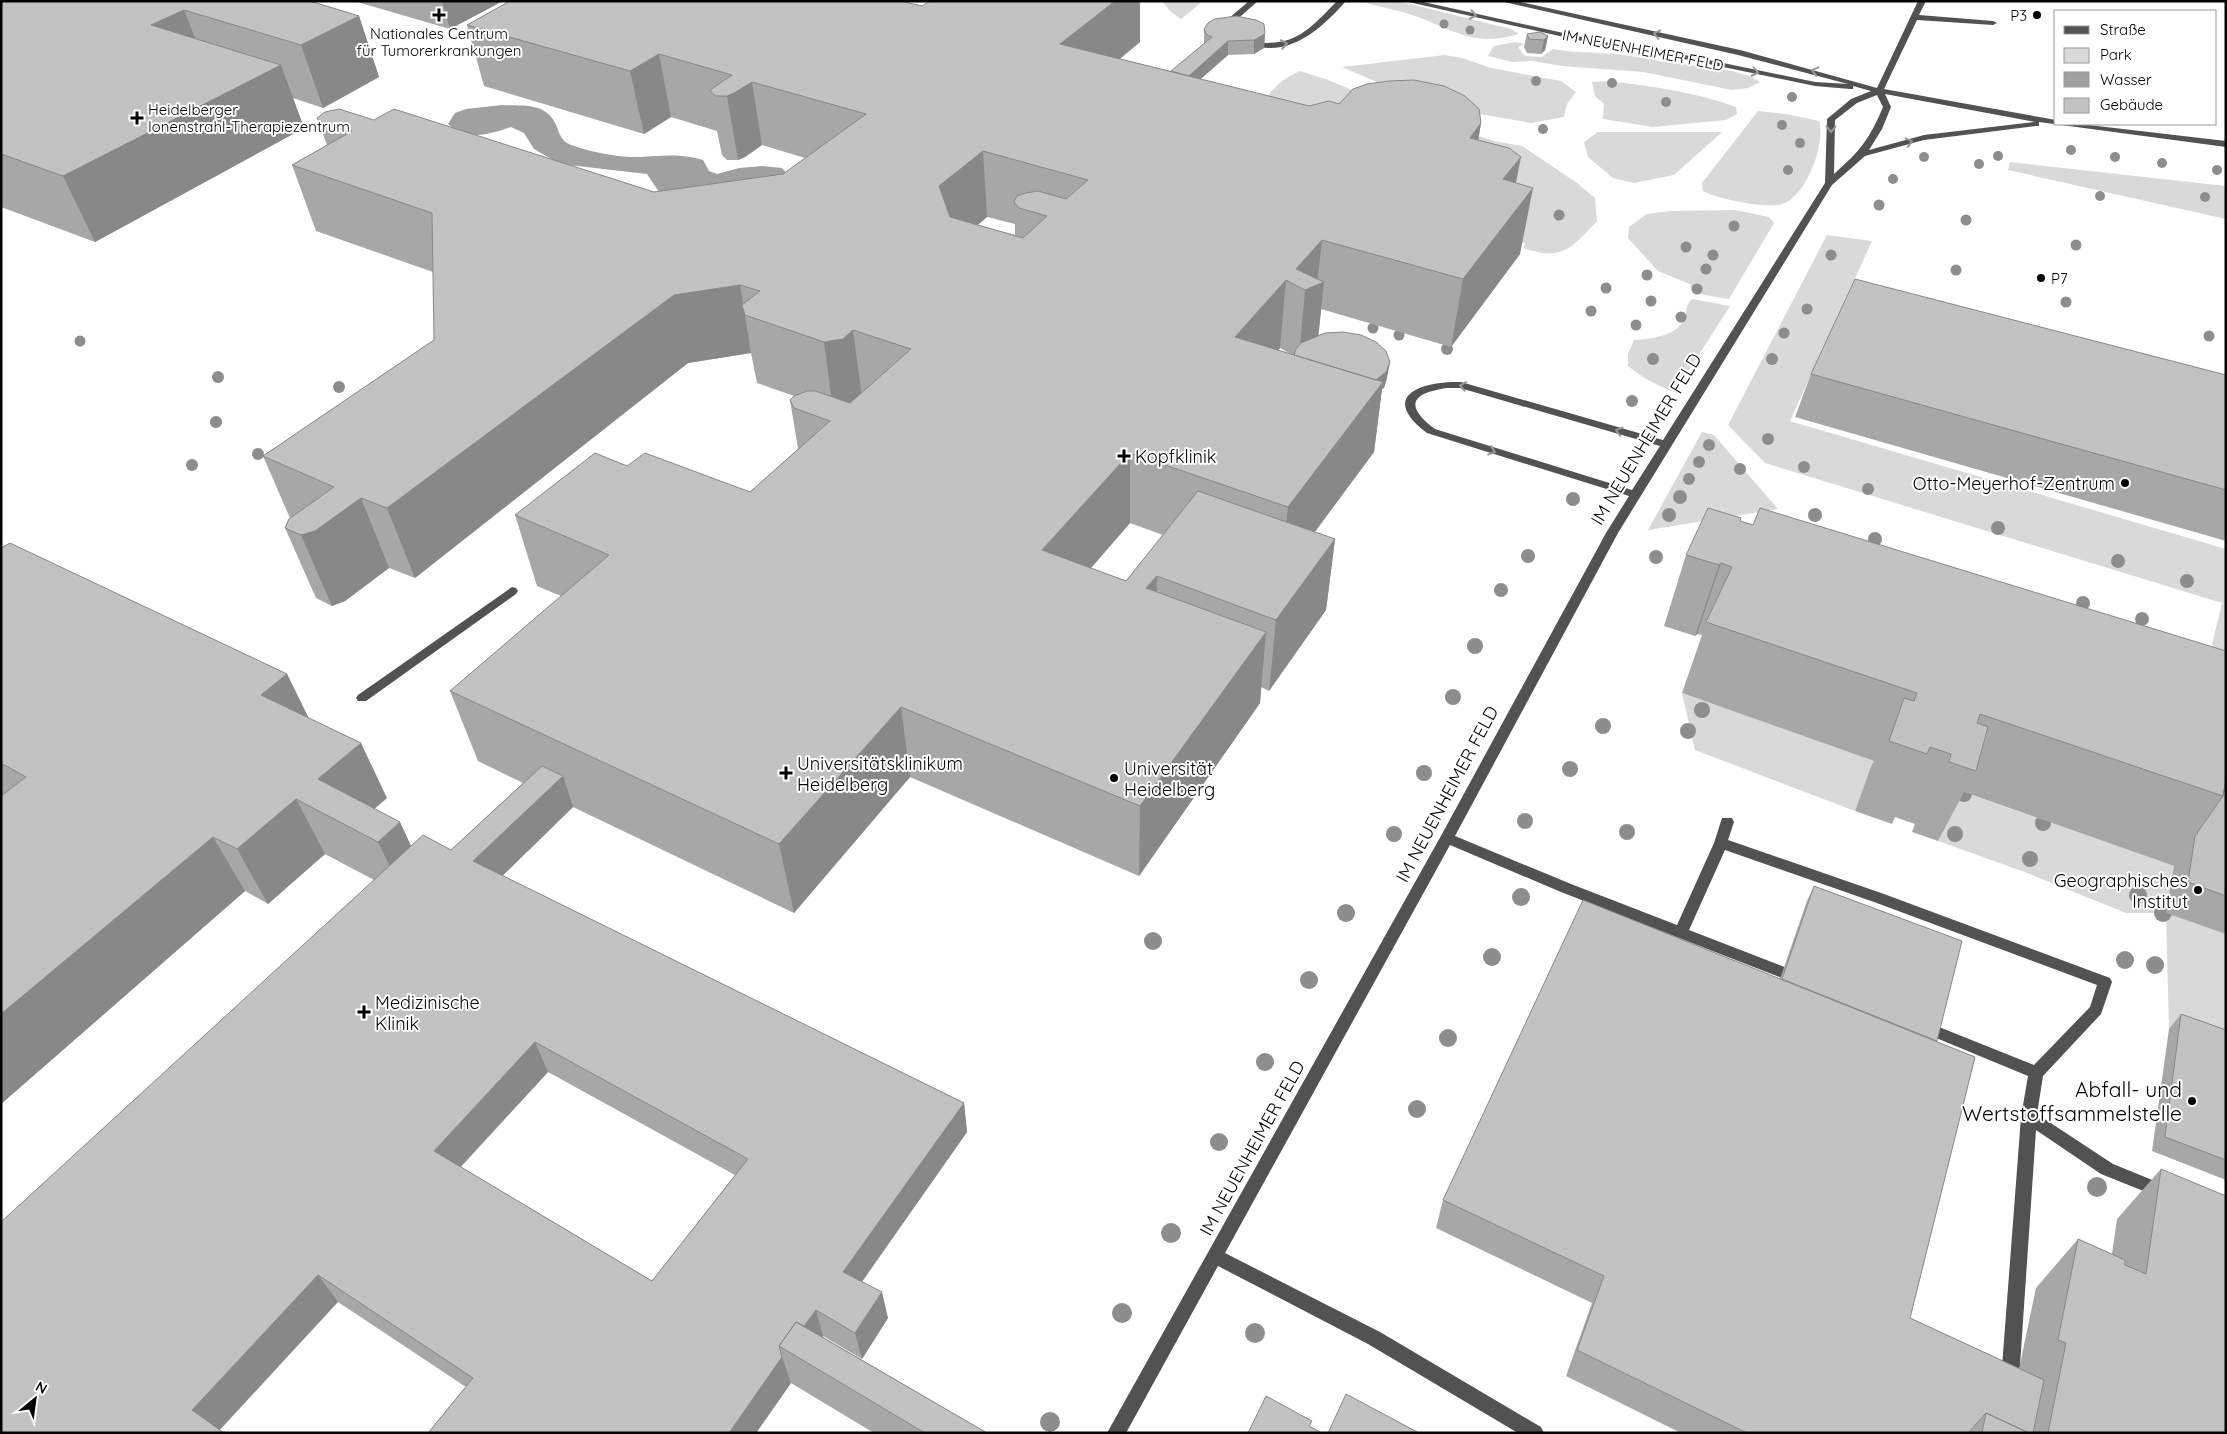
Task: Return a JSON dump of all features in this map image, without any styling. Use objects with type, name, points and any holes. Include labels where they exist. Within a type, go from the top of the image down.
[{"type":"street","points":[[1254,1],[1229,24],[1229,30],[1236,38],[1266,46],[1294,42],[1342,1]]},
{"type":"street","name":"IM NEUENHEIMER FELD","points":[[1408,1],[1604,44],[1670,54],[1815,84],[1879,91],[2054,123]]},
{"type":"street","name":"IM NEUENHEIMER FELD","points":[[1116,1433],[1447,838],[1607,542],[1666,444],[1830,183],[1862,154],[1878,129],[1887,107],[1879,91],[1781,62],[1504,1]]},
{"type":"street","points":[[1830,183],[1831,119],[1854,101],[1879,91],[1922,1]]},
{"type":"street","points":[[1913,17],[1994,23]]},
{"type":"street","name":"IM NEUENHEIMER FELD","points":[[1862,154],[1924,138],[2054,123]]},
{"type":"street","points":[[2069,125],[2226,144]]},
{"type":"street","points":[[1636,495],[1432,431],[1419,424],[1413,416],[1410,407],[1412,398],[1419,390],[1431,386],[1461,385],[1666,444]]},
{"type":"street","points":[[362,698],[512,591]]},
{"type":"street","points":[[1680,932],[1721,843],[1727,822]]},
{"type":"street","points":[[1447,838],[1566,888],[1782,972]]},
{"type":"street","points":[[1721,843],[1879,898],[2105,982],[2096,1010],[2036,1073],[2029,1117],[2008,1400]]},
{"type":"street","points":[[1934,1031],[2036,1073]]},
{"type":"street","points":[[2029,1117],[2107,1168],[2171,1195]]},
{"type":"street","points":[[1214,1256],[1374,1338],[1535,1433]]},
{"type":"green space","points":[[1162,1],[1203,1],[1181,19],[1170,11]]},
{"type":"green space","points":[[1360,1],[1398,1],[1511,29],[1519,34],[1503,38],[1475,38],[1451,31],[1406,13]]},
{"type":"green space","points":[[1515,42],[1525,44],[1518,47],[1525,56],[1542,57],[1553,49],[1606,53],[1734,71],[1760,82],[1748,88],[1732,90],[1643,72],[1562,66],[1532,61],[1512,62],[1488,56],[1494,46]]},
{"type":"green space","points":[[1445,55],[1462,58],[1491,68],[1561,81],[1576,92],[1567,104],[1564,117],[1531,123],[1474,113],[1377,82],[1342,67]]},
{"type":"green space","points":[[1300,71],[1328,80],[1388,105],[1260,107],[1277,86]]},
{"type":"green space","points":[[1608,81],[1657,87],[1705,97],[1736,107],[1737,114],[1726,120],[1653,127],[1603,119],[1604,104],[1595,96],[1592,82]]},
{"type":"green space","points":[[1758,111],[1786,114],[1819,121],[1820,143],[1817,156],[1806,181],[1791,199],[1782,204],[1775,205],[1730,200],[1703,191],[1702,183]]},
{"type":"green space","points":[[1464,131],[1494,141],[1522,146],[1577,183],[1595,198],[1597,221],[1573,245],[1566,250],[1558,252],[1537,252],[1524,248],[1525,243],[1505,238]]},
{"type":"green space","points":[[1598,132],[1722,132],[1674,175],[1634,183],[1613,178],[1588,157],[1584,142]]},
{"type":"green space","points":[[2010,162],[2226,186],[2226,219],[2008,170]]},
{"type":"green space","points":[[1735,210],[1769,217],[1774,223],[1729,299],[1699,294],[1691,290],[1690,284],[1658,271],[1628,238],[1629,227],[1647,214],[1671,211]]},
{"type":"green space","points":[[1827,235],[1872,241],[1790,421],[2226,549],[2226,693],[2202,686],[2222,603],[1765,463],[1728,425]]},
{"type":"green space","points":[[1692,299],[1730,306],[1675,392],[1650,381],[1628,366],[1628,354],[1634,340],[1664,335],[1677,328],[1682,323]]},
{"type":"green space","points":[[1702,432],[1714,435],[1778,509],[1648,530]]},
{"type":"green space","points":[[1682,693],[1883,764],[1870,769],[1855,811],[1695,750]]},
{"type":"green space","points":[[1943,785],[2174,866],[2226,934],[2226,1050],[2169,1029],[2166,913],[2126,913],[2022,871],[1938,841],[1951,797]]},
{"type":"water","points":[[502,105],[527,106],[541,109],[553,119],[560,136],[567,143],[592,151],[631,157],[686,156],[703,160],[709,171],[717,174],[739,168],[762,166],[782,168],[792,179],[665,201],[647,174],[560,164],[534,149],[524,133],[511,127],[486,134],[471,135],[463,133],[448,124],[455,113],[466,109]]},
{"type":"building","points":[[2,1],[310,1],[359,16],[301,45],[184,10],[151,25],[281,65],[63,176],[1,154]]},
{"type":"building","name":"Kopfklinik","points":[[510,1],[901,1],[922,6],[930,1],[1115,1],[1060,44],[1309,106],[1329,101],[1339,104],[1353,89],[1367,84],[1414,80],[1444,86],[1465,96],[1479,109],[1481,123],[1470,138],[1509,148],[1521,157],[1503,179],[1533,188],[1463,279],[1322,240],[1296,269],[1324,282],[1305,290],[1286,280],[1235,337],[1383,382],[1288,507],[1130,453],[1042,550],[1126,581],[1198,491],[1335,539],[1276,620],[1157,576],[1146,588],[1266,632],[1140,806],[901,707],[779,844],[450,691],[609,555],[515,515],[595,453],[627,466],[645,453],[750,492],[830,421],[794,408],[790,400],[794,396],[807,391],[815,391],[850,403],[911,349],[853,330],[843,339],[824,342],[745,315],[742,305],[760,291],[740,285],[674,295],[387,508],[361,498],[315,531],[301,535],[285,528],[289,519],[334,487],[263,456],[434,340],[432,213],[292,165],[352,131],[319,121],[317,118],[325,112],[339,109],[374,120],[394,109],[654,192],[783,174],[866,114],[752,82],[727,96],[716,96],[710,91],[732,75],[659,54],[630,71],[467,25]],"holes":[[[983,151],[1088,180],[1066,199],[1038,191],[1017,196],[1014,202],[1019,208],[1047,216],[1023,238],[950,217],[939,186]]]},
{"type":"building","points":[[1236,16],[1256,20],[1264,24],[1265,34],[1254,40],[1228,41],[1189,76],[1171,71],[1212,37],[1206,34],[1204,29],[1208,23],[1215,19]]},
{"type":"building","points":[[1540,32],[1548,36],[1544,40],[1529,39],[1527,34]]},
{"type":"building","points":[[1855,279],[2226,375],[2226,490],[1811,374]]},
{"type":"building","points":[[1343,332],[1361,335],[1376,342],[1386,351],[1390,362],[1386,372],[1376,380],[1294,355],[1301,343],[1325,333]]},
{"type":"building","points":[[1708,508],[1741,518],[1740,521],[1753,525],[1760,508],[2226,651],[2226,779],[2223,796],[1980,714],[1977,723],[1988,727],[1976,771],[1949,762],[1951,754],[1930,747],[1927,754],[1889,741],[1904,698],[1914,701],[1917,693],[1706,622],[1732,567],[1686,555]]},
{"type":"building","points":[[10,543],[287,674],[261,695],[361,743],[318,779],[400,822],[378,842],[296,799],[237,849],[213,837],[1,1014],[1,796],[26,777],[1,763],[1,548]]},
{"type":"building","points":[[542,766],[563,776],[473,861],[964,1103],[843,1272],[882,1292],[855,1333],[816,1310],[804,1326],[796,1322],[779,1346],[782,1357],[729,1433],[428,1433],[473,1378],[318,1275],[192,1410],[224,1433],[1,1433],[1,1222],[423,835],[451,850]],"holes":[[[535,1042],[748,1159],[652,1281],[434,1151]]]},
{"type":"building","points":[[2226,779],[2226,896],[2188,882],[2195,836],[2223,796]]},
{"type":"building","points":[[1814,886],[1962,941],[1937,1041],[1782,979]]},
{"type":"building","points":[[1583,900],[1975,1057],[1910,1318],[2044,1380],[2033,1433],[2029,1433],[1986,1413],[1968,1433],[1747,1433],[1577,1350],[1604,1276],[1443,1200]]},
{"type":"building","name":"Abfall- und Wertstoffsammelstelle","points":[[2181,1014],[2226,1030],[2226,1160],[2165,1137]]},
{"type":"building","points":[[2161,1169],[2226,1196],[2226,1433],[2048,1433],[2066,1343],[2058,1340],[2078,1239],[2125,1260],[2125,1265],[2146,1274]]},
{"type":"building","points":[[796,1322],[987,1433],[925,1433],[779,1346]]},
{"type":"building","points":[[1346,1394],[1419,1433],[1328,1433]]},
{"type":"building","points":[[1266,1396],[1312,1421],[1309,1426],[1322,1433],[1248,1433]]},
{"type":"building","points":[[1986,1413],[2029,1433],[1982,1433]]},
{"type":"place","name":"Nationales Centrum für Tumorerkrankungen","points":[[439,15]]},
{"type":"place","name":"P3","points":[[2037,15]]},
{"type":"place","name":"Heidelberger Ionenstrahl-Therapiezentrum","points":[[137,118]]},
{"type":"place","name":"P7","points":[[2041,278]]},
{"type":"place","name":"Kopfklinik","points":[[1124,456]]},
{"type":"place","name":"Otto-Meyerhof-Zentrum","points":[[2125,483]]},
{"type":"place","name":"Universitätsklinikum Heidelberg","points":[[786,773]]},
{"type":"place","name":"Universität Heidelberg","points":[[1114,778]]},
{"type":"place","name":"Geographisches Institut","points":[[2198,890]]},
{"type":"place","name":"Medizinische Klinik","points":[[364,1012]]},
{"type":"place","name":"Abfall- und Wertstoffsammelstelle","points":[[2192,1101]]}]
